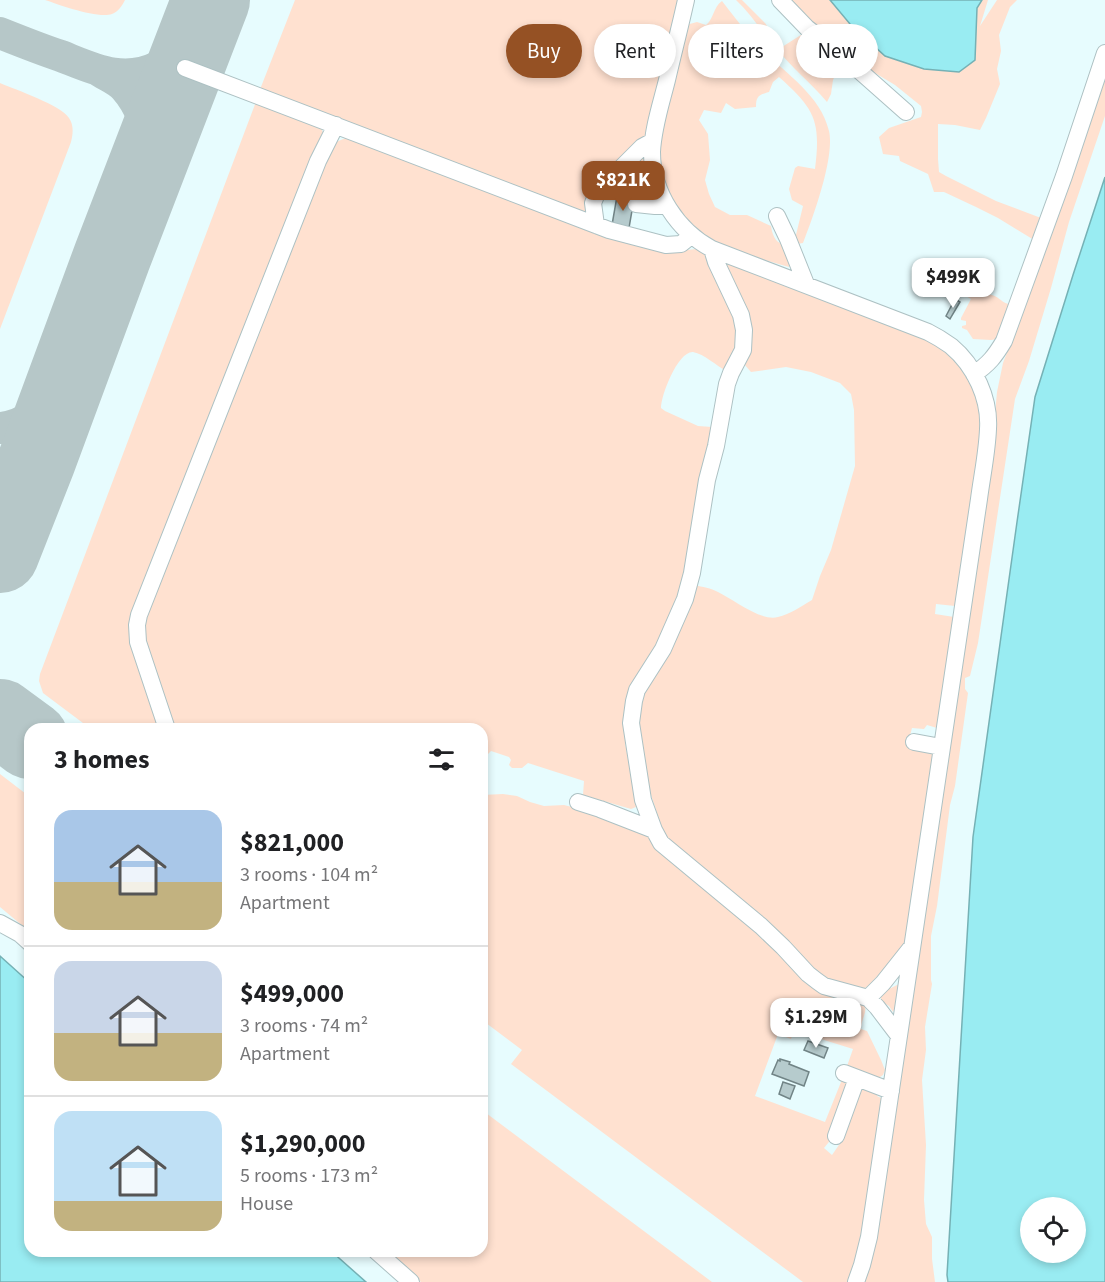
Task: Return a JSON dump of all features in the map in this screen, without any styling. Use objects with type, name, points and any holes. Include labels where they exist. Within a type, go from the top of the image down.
[{"type":"lane","points":[[686,0],[656,126],[652,154],[658,183],[673,215],[691,236],[712,249],[928,332],[952,347],[961,356],[974,374],[986,401],[988,429],[891,1091],[869,1237],[856,1282]]},
{"type":"lane","points":[[780,0],[807,28],[836,50],[906,112]]},
{"type":"lane","points":[[974,374],[995,357],[1004,341],[1064,176],[1105,53]]},
{"type":"lane","points":[[185,68],[631,237],[666,245],[681,244],[691,236]]},
{"type":"lane","points":[[164,723],[138,642],[139,615],[318,161],[336,125]]},
{"type":"lane","points":[[596,225],[592,203],[598,191],[642,147],[653,141]]},
{"type":"lane","points":[[636,204],[667,206]]},
{"type":"lane","points":[[777,216],[806,284]]},
{"type":"lane","points":[[712,249],[741,315],[744,344],[727,384],[716,446],[707,480],[692,573],[685,599],[663,649],[637,690],[634,701],[631,723],[643,800],[661,843],[761,926],[808,974],[824,986],[868,998],[899,1036]]},
{"type":"lane","points":[[914,742],[941,747]]},
{"type":"lane","points":[[578,802],[654,830]]},
{"type":"lane","points":[[0,923],[24,937]]},
{"type":"lane","points":[[868,998],[912,946]]},
{"type":"lane","points":[[836,1136],[850,1076],[891,1091]]},
{"type":"lane","points":[[383,1257],[411,1282]]},
{"type":"shaded area","points":[[45,0],[125,0],[116,12],[98,15]]},
{"type":"shaded area","points":[[295,0],[679,0],[673,24],[594,24],[594,78],[660,78],[647,134],[624,160],[589,218],[259,92]]},
{"type":"shaded area","points":[[736,0],[742,0],[766,24],[757,24]]},
{"type":"shaded area","points":[[791,0],[988,0],[980,26],[997,0],[1017,0],[1010,7],[999,35],[1001,51],[997,69],[1000,84],[986,118],[980,130],[938,124],[938,159],[939,172],[996,201],[1041,218],[1034,240],[976,207],[944,192],[934,192],[928,174],[900,161],[899,156],[883,154],[879,137],[889,128],[921,117],[922,112],[921,106],[878,75],[878,24],[811,24]]},
{"type":"shaded area","points":[[722,1],[740,24],[707,24]]},
{"type":"shaded area","points":[[688,24],[688,78],[778,78],[773,82],[769,92],[759,97],[756,107],[735,109],[726,103],[721,113],[704,110],[699,120],[708,134],[710,160],[705,180],[715,207],[730,215],[747,215],[771,226],[776,240],[783,244],[790,263],[789,267],[713,242],[691,228],[668,195],[658,154],[661,131],[674,78],[676,78],[676,67]]},
{"type":"shaded area","points":[[796,38],[796,69],[784,57],[784,46]]},
{"type":"shaded area","points":[[1105,68],[1105,116],[1069,222],[1029,361],[1015,399],[978,643],[970,676],[965,678],[965,689],[968,693],[931,936],[932,984],[925,1027],[926,1050],[922,1080],[926,1145],[924,1200],[926,1224],[932,1237],[935,1282],[863,1282],[997,392],[1003,363],[1038,270]]},
{"type":"shaded area","points":[[784,70],[817,105],[829,131],[830,142],[826,171],[812,218],[803,243],[796,244],[795,239],[803,206],[792,200],[789,189],[795,168],[798,166],[815,169],[817,139],[813,117],[801,98],[780,78],[784,78]]},
{"type":"shaded area","points":[[804,78],[834,78],[827,102]]},
{"type":"shaded area","points":[[0,83],[57,108],[69,118],[73,130],[71,142],[0,329]]},
{"type":"shaded area","points":[[257,99],[321,127],[324,136],[135,614],[162,723],[83,723],[43,693],[39,681]]},
{"type":"shaded area","points":[[353,135],[676,251],[697,249],[706,253],[729,302],[739,338],[726,371],[702,355],[693,352],[687,354],[671,375],[662,402],[661,408],[665,411],[698,426],[712,427],[688,570],[674,615],[628,692],[625,709],[625,743],[636,807],[631,809],[583,795],[584,781],[528,763],[522,768],[512,768],[509,765],[511,760],[509,757],[491,751],[488,754],[488,723],[168,723],[143,650],[143,612],[324,155],[336,142]]},
{"type":"shaded area","points":[[643,151],[657,200],[635,198],[610,189]]},
{"type":"shaded area","points":[[720,260],[932,341],[961,368],[970,381],[977,400],[980,424],[978,448],[955,606],[936,604],[935,614],[954,617],[937,728],[927,725],[924,729],[912,728],[907,747],[933,752],[905,943],[883,970],[862,990],[818,976],[667,843],[647,783],[638,725],[644,687],[695,585],[715,591],[756,613],[771,618],[787,614],[812,600],[831,550],[855,466],[854,410],[851,394],[840,383],[811,372],[786,367],[751,372],[744,364]]},
{"type":"shaded area","points":[[955,287],[976,297],[990,294],[1011,304],[997,339],[973,339],[967,330],[962,328],[966,325],[966,321],[961,318],[971,299],[953,289]]},
{"type":"shaded area","points":[[0,774],[24,792],[24,927],[0,907]]},
{"type":"shaded area","points":[[488,795],[517,796],[544,806],[564,805],[584,810],[646,834],[763,936],[865,1005],[861,1029],[867,1031],[881,1060],[885,1070],[883,1075],[871,1079],[846,1069],[853,1049],[808,1035],[811,1026],[803,1021],[797,1021],[791,1039],[778,1034],[755,1096],[825,1122],[843,1077],[852,1081],[833,1137],[824,1148],[832,1155],[841,1142],[859,1085],[878,1093],[877,1096],[881,1098],[882,1104],[861,1244],[849,1282],[803,1282],[511,1064],[522,1050],[488,1024]]},
{"type":"shaded area","points":[[899,984],[897,1003],[893,1012],[881,1001],[881,994]]},
{"type":"shaded area","points":[[488,1114],[712,1282],[421,1282],[394,1257],[488,1257]]},
{"type":"water","points":[[830,0],[982,0],[977,8],[975,60],[959,72],[924,69],[885,56],[878,50],[878,24],[850,24]]},
{"type":"water","points":[[1105,177],[1105,1282],[948,1282],[973,837],[1035,397]]},
{"type":"water","points":[[0,956],[24,978],[24,1257],[338,1257],[366,1282],[0,1282]]},
{"type":"building","points":[[617,196],[634,199],[629,228],[612,225]]},
{"type":"building","points":[[955,299],[960,302],[950,319],[946,316]]},
{"type":"building","points":[[808,1041],[828,1048],[824,1058],[804,1050]]},
{"type":"building","points":[[780,1059],[809,1072],[804,1086],[772,1074]]},
{"type":"building","points":[[783,1082],[795,1086],[790,1099],[779,1094]]},
{"type":"taxiway","points":[[0,33],[97,70],[133,74],[158,67],[177,55],[191,38],[209,4]]},
{"type":"taxiway","points":[[98,70],[119,83],[130,94],[143,118],[148,144],[142,172],[113,248],[112,257]]},
{"type":"taxiway","points":[[0,428],[19,424],[35,414],[60,386],[99,283],[108,269]]},
{"type":"taxiway","points":[[0,546],[25,480],[37,460]]},
{"type":"taxiway","points":[[0,714],[24,733]]},
{"type":"runway","points":[[0,554],[211,0]]},
{"type":"runway","points":[[0,718],[24,736]]}]
